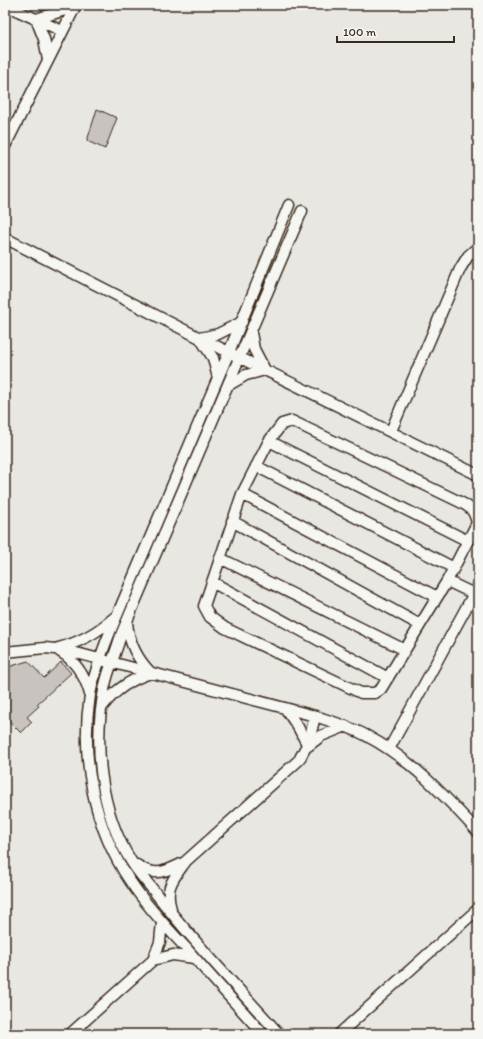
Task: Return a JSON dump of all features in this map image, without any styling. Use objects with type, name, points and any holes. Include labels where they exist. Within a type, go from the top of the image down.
[{"type":"lane","points":[[5,5],[62,31]]},
{"type":"lane","points":[[36,19],[76,6]]},
{"type":"lane","points":[[5,146],[76,6]]},
{"type":"lane","points":[[36,19],[44,39],[48,60]]},
{"type":"lane","points":[[263,1034],[162,922],[128,880],[112,850],[99,817],[92,785],[88,754],[87,721],[90,694],[100,659],[242,322],[289,205]]},
{"type":"lane","points":[[279,1034],[172,914],[131,861],[113,823],[105,794],[99,750],[101,709],[112,663],[127,622],[302,211]]},
{"type":"lane","points":[[5,238],[200,338],[478,475]]},
{"type":"lane","points":[[391,431],[460,269],[468,256],[478,247]]},
{"type":"lane","points":[[200,338],[222,332],[242,322]]},
{"type":"lane","points":[[251,333],[257,356],[265,370]]},
{"type":"lane","points":[[200,338],[213,358],[218,378]]},
{"type":"lane","points":[[229,385],[246,375],[265,370]]},
{"type":"lane","points":[[292,421],[458,501],[469,507],[475,513],[477,523],[447,581],[381,689],[375,693],[361,693],[225,628],[210,617],[204,606],[242,494],[256,466],[269,441],[282,424],[292,421]]},
{"type":"lane","points":[[269,441],[468,541]]},
{"type":"lane","points":[[256,466],[454,568]]},
{"type":"lane","points":[[242,494],[437,597]]},
{"type":"lane","points":[[232,521],[420,626]]},
{"type":"lane","points":[[220,558],[405,650]]},
{"type":"lane","points":[[389,749],[476,590],[447,581]]},
{"type":"lane","points":[[212,582],[388,678]]},
{"type":"lane","points":[[56,649],[85,638],[102,628],[118,614]]},
{"type":"lane","points":[[127,622],[129,637],[134,651],[151,673]]},
{"type":"lane","points":[[5,652],[26,649],[56,649],[100,659],[285,708],[346,726],[366,735],[389,749],[420,772],[437,787],[478,832]]},
{"type":"lane","points":[[56,649],[70,658],[78,668],[85,678],[90,694]]},
{"type":"lane","points":[[101,709],[112,695],[123,686],[134,679],[151,673]]},
{"type":"lane","points":[[285,708],[298,727],[308,746]]},
{"type":"lane","points":[[308,746],[315,716]]},
{"type":"lane","points":[[172,914],[168,899],[168,891],[173,880],[186,862],[293,766],[308,746],[321,736],[346,726]]},
{"type":"lane","points":[[131,861],[141,868],[156,873],[165,872],[186,862]]},
{"type":"lane","points":[[339,1034],[478,910]]},
{"type":"lane","points":[[70,1034],[153,960],[160,942],[162,922]]},
{"type":"lane","points":[[153,960],[173,955],[194,958]]},
{"type":"shaded area","points":[[5,5],[478,5],[478,1034],[5,1034]]},
{"type":"building","points":[[97,109],[117,118],[105,149],[87,141]]},
{"type":"building","points":[[28,661],[44,678],[61,662],[71,673],[37,704],[39,706],[27,717],[32,722],[21,733],[5,717],[5,668]]}]
